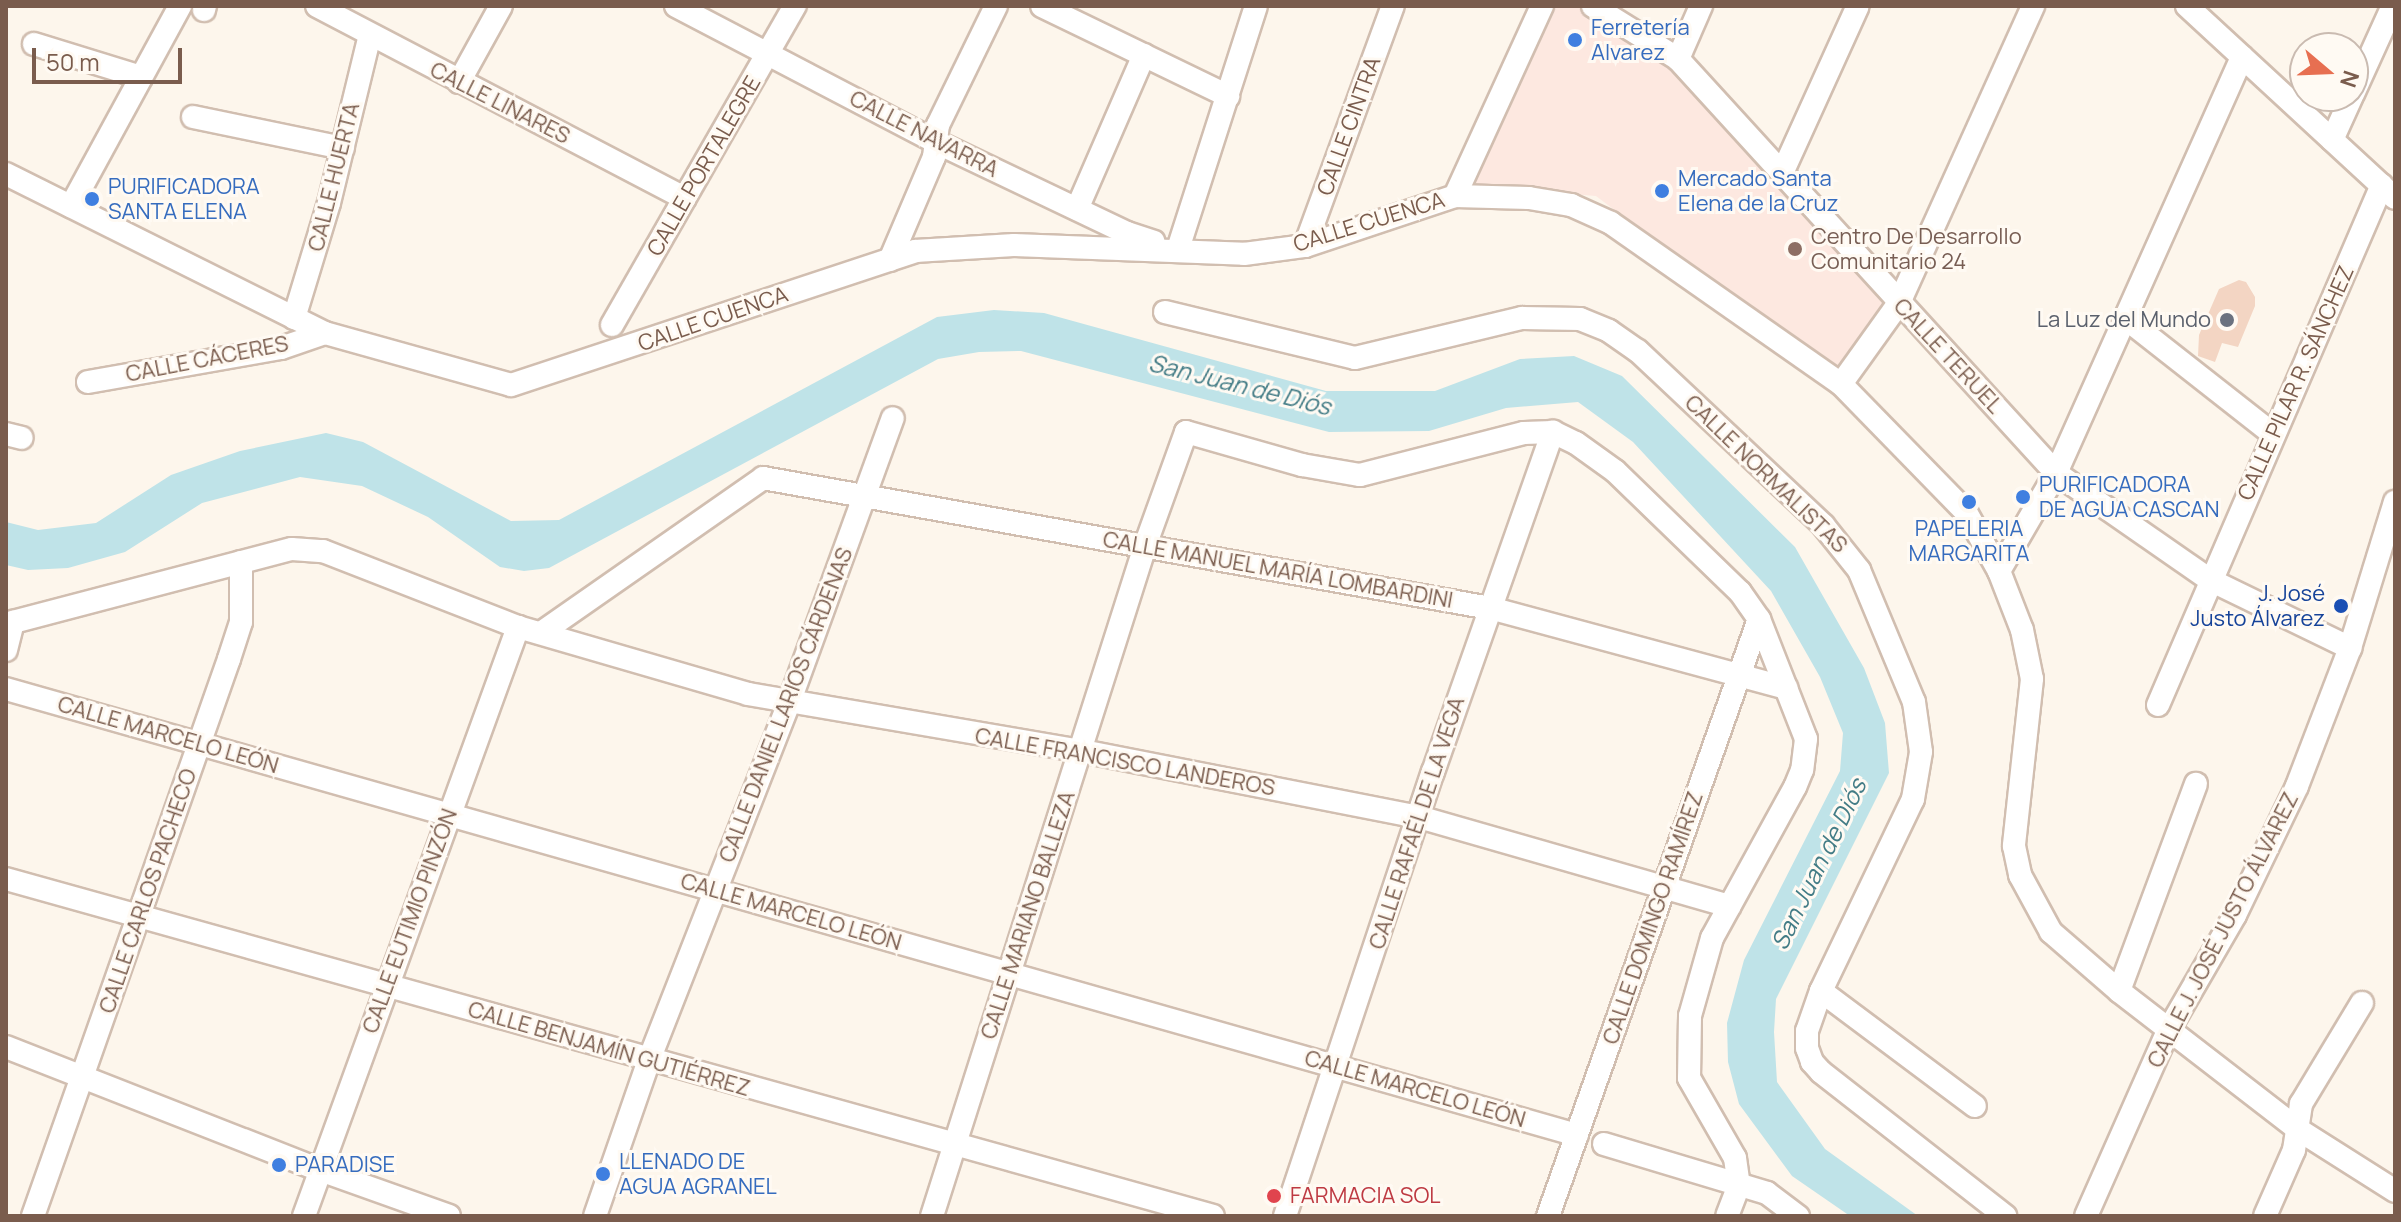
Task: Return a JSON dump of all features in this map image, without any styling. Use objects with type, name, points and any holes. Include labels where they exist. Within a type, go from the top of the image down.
[{"type":"street","points":[[71,206],[180,6]]},
{"type":"street","name":"CALLE LINARES","points":[[317,6],[685,198]]},
{"type":"street","points":[[459,82],[501,6]]},
{"type":"street","name":"CALLE NAVARRA","points":[[676,6],[936,142],[1127,233],[1178,249]]},
{"type":"street","name":"CALLE PORTALEGRE","points":[[612,325],[795,6]]},
{"type":"street","points":[[890,260],[934,157],[938,125],[996,6]]},
{"type":"street","points":[[1178,249],[1256,6]]},
{"type":"street","name":"CALLE CINTRA","points":[[1305,246],[1393,6]]},
{"type":"street","points":[[1455,196],[1542,6]]},
{"type":"street","name":"CALLE TERUEL","points":[[1593,6],[1678,59],[2056,473],[2210,580],[2350,648]]},
{"type":"street","points":[[1678,59],[1701,6]]},
{"type":"street","points":[[1783,171],[1858,6]]},
{"type":"street","points":[[1841,384],[1899,303],[2033,6]]},
{"type":"street","points":[[2369,59],[2393,6]]},
{"type":"street","points":[[1057,9],[1228,96]]},
{"type":"street","points":[[2198,10],[2242,57],[2388,192]]},
{"type":"street","name":"CALLE HUERTA","points":[[294,318],[318,245],[370,35]]},
{"type":"street","points":[[34,44],[141,77]]},
{"type":"street","points":[[1077,209],[1144,55]]},
{"type":"street","points":[[1999,571],[2056,473],[2242,57]]},
{"type":"street","points":[[2332,140],[2345,112]]},
{"type":"street","points":[[193,117],[343,148]]},
{"type":"street","name":"CALLE CUENCA","points":[[6,174],[325,333],[499,383],[521,384],[915,251],[963,246],[1178,249],[1244,254],[1305,246],[1455,196],[1529,198],[1571,205],[1611,223],[1841,384],[1966,512],[1999,571],[2022,630],[2032,679],[2015,813],[2014,846],[2020,875],[2051,932],[2119,991],[2299,1130],[2395,1191]]},
{"type":"street","name":"CALLE PILAR R. SÁNCHEZ","points":[[2158,705],[2273,434],[2388,192]]},
{"type":"street","name":"CALLE NORMALISTAS","points":[[1165,312],[1355,358],[1522,318],[1580,319],[1609,331],[1638,351],[1823,525],[1859,570],[1914,702],[1921,752],[1913,799],[1903,823],[1821,991],[1807,1031],[1812,1062],[2005,1216]]},
{"type":"street","points":[[2125,318],[2273,434]]},
{"type":"street","name":"CALLE CÁCERES","points":[[88,382],[281,348],[325,333]]},
{"type":"street","name":"CALLE DANIEL LARIOS CÁRDENAS","points":[[595,1216],[649,1060],[789,703],[893,418]]},
{"type":"street","name":"CALLE MARIANO BALLEZA","points":[[932,1216],[1145,546],[1186,432],[1302,465],[1360,475],[1524,433],[1553,432]]},
{"type":"street","points":[[1553,432],[1564,435],[1615,471],[1740,592],[1759,619],[1806,739],[1802,770],[1712,938],[1694,1003],[1687,1061],[1694,1089],[1735,1158],[1739,1185],[1727,1216]]},
{"type":"street","name":"CALLE RAFAÉL DE LA VEGA","points":[[1285,1216],[1490,608],[1553,432]]},
{"type":"street","name":"CALLE MANUEL MARÍA LOMBARDINI","points":[[541,633],[763,478],[1490,608],[1786,688]]},
{"type":"street","name":"CALLE J. JOSÉ JUSTO ÁLVAREZ","points":[[2086,1216],[2169,1029],[2235,915],[2297,786],[2350,648],[2395,502]]},
{"type":"street","points":[[6,650],[9,617],[292,549],[323,551],[518,627]]},
{"type":"street","name":"CALLE CARLOS PACHECO","points":[[33,1216],[141,917],[241,622],[241,562]]},
{"type":"street","name":"CALLE DOMINGO RAMÍREZ","points":[[1548,1216],[1759,619]]},
{"type":"street","name":"CALLE FRANCISCO LANDEROS","points":[[518,627],[789,703],[1082,751],[1419,817],[1730,906]]},
{"type":"street","name":"CALLE EUTIMIO PINZÓN","points":[[304,1216],[385,986],[518,627]]},
{"type":"street","name":"CALLE MARCELO LEÓN","points":[[6,689],[1577,1135]]},
{"type":"street","points":[[2119,991],[2196,784]]},
{"type":"street","name":"CALLE BENJAMÍN GUTIÉRREZ","points":[[6,879],[1213,1216]]},
{"type":"street","points":[[1821,991],[1975,1106]]},
{"type":"street","points":[[2265,1216],[2299,1130],[2301,1104],[2362,1003]]},
{"type":"street","points":[[6,1047],[320,1170],[449,1216]]},
{"type":"street","points":[[1604,1144],[1767,1193],[1798,1216]]},
{"type":"shaded area","name":"Mercado Santa Elena de la Cruz","points":[[1545,6],[1589,6],[1677,64],[1897,305],[1840,380],[1596,196],[1466,185]]},
{"type":"water","name":"San Juan de Diós","points":[[994,310],[1044,313],[1326,391],[1435,391],[1520,359],[1574,356],[1622,376],[1795,547],[1864,668],[1885,723],[1889,773],[1776,999],[1777,1082],[1825,1149],[1918,1216],[1850,1216],[1792,1176],[1739,1104],[1728,1062],[1727,1023],[1744,960],[1840,771],[1843,733],[1820,677],[1771,591],[1633,442],[1578,402],[1506,408],[1429,431],[1329,432],[1021,351],[979,352],[938,359],[549,568],[524,571],[500,567],[428,517],[362,486],[300,477],[202,503],[125,552],[68,568],[28,570],[6,565],[6,522],[38,530],[96,523],[171,475],[240,451],[326,433],[363,442],[511,521],[559,520],[937,317]]},
{"type":"building","name":"La Luz del Mundo","points":[[2239,280],[2246,282],[2255,297],[2255,306],[2238,347],[2222,343],[2215,362],[2198,356],[2199,335],[2219,289]]},
{"type":"place","name":"Ferretería Alvarez","points":[[1575,40]]},
{"type":"place","name":"Mercado Santa Elena de la Cruz","points":[[1662,191]]},
{"type":"place","name":"PURIFICADORA SANTA ELENA","points":[[92,199]]},
{"type":"place","name":"Centro De Desarrollo Comunitario 24","points":[[1795,249]]},
{"type":"place","name":"La Luz del Mundo","points":[[2227,320]]},
{"type":"place","name":"PURIFICADORA DE AGUA CASCAN","points":[[2023,497]]},
{"type":"place","name":"PAPELERIA MARGARITA","points":[[1969,502]]},
{"type":"place","name":"J. José Justo Álvarez","points":[[2341,606]]},
{"type":"place","name":"PARADISE","points":[[279,1165]]},
{"type":"place","name":"LLENADO DE AGUA AGRANEL","points":[[603,1174]]},
{"type":"place","name":"FARMACIA SOL","points":[[1274,1196]]}]
